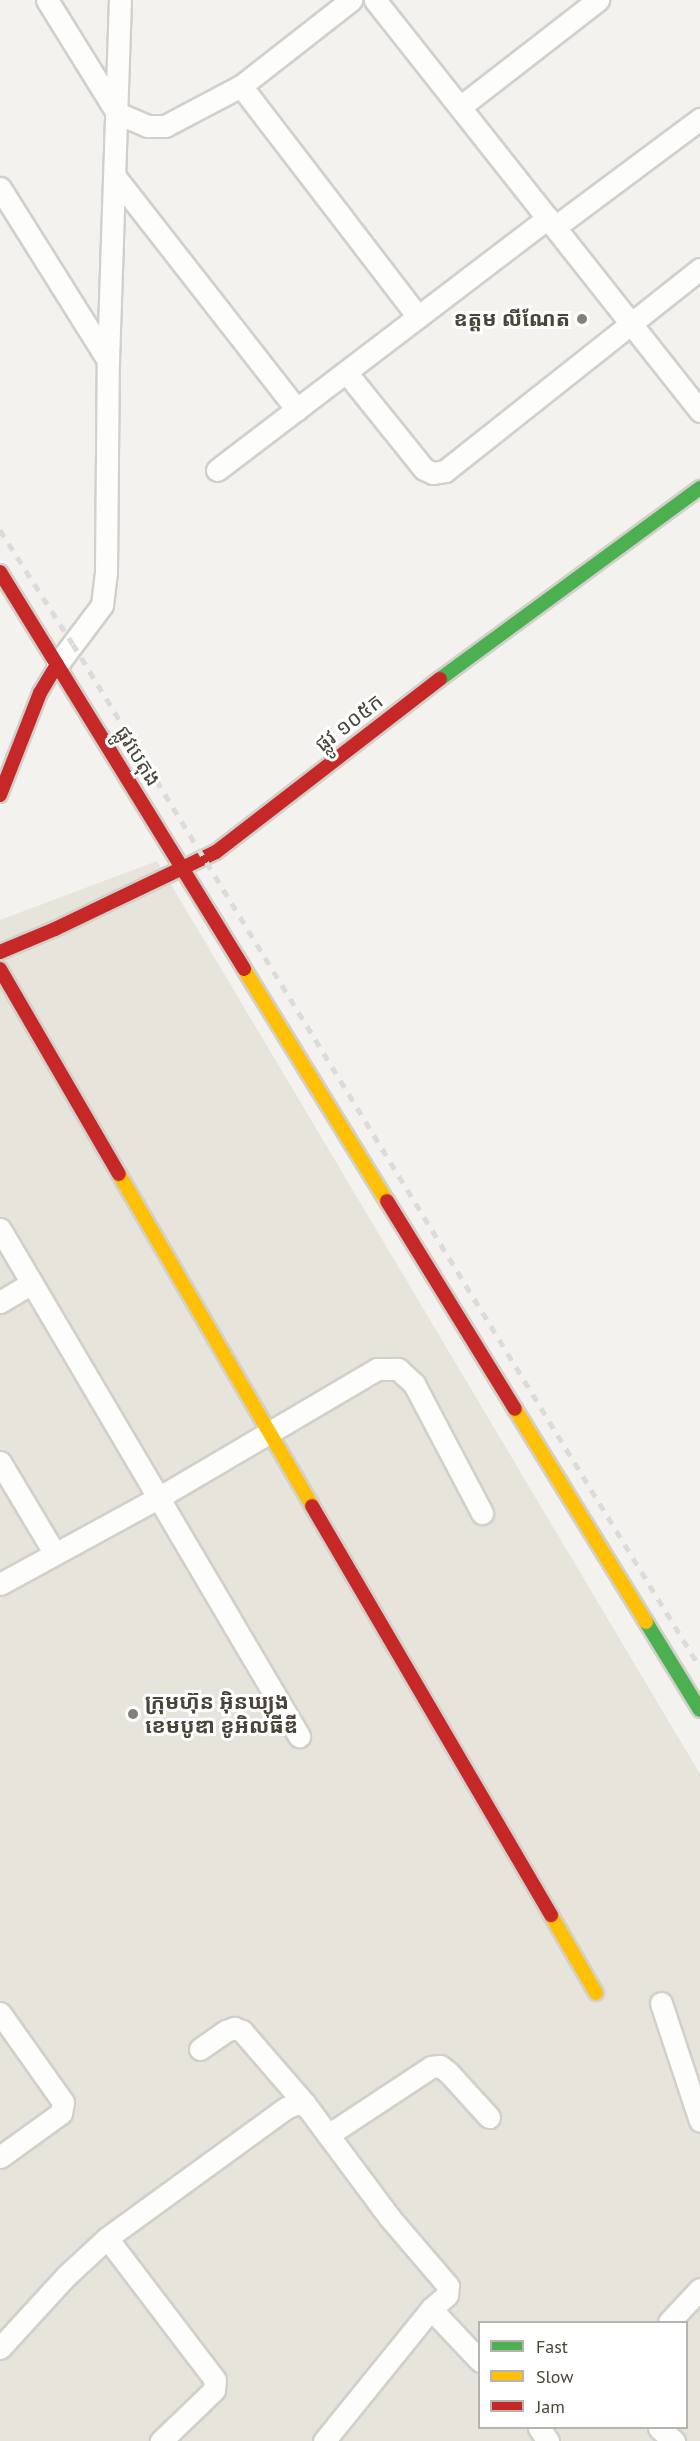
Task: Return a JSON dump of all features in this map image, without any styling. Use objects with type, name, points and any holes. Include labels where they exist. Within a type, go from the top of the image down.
[{"type":"street","points":[[47,0],[117,113],[147,126],[165,126],[241,86],[351,0]]},
{"type":"street","points":[[0,795],[40,693],[57,665],[102,605],[106,571],[108,360],[116,178],[120,0]]},
{"type":"street","points":[[375,0],[700,411]]},
{"type":"street","points":[[460,107],[598,0]]},
{"type":"street","points":[[241,86],[418,317]]},
{"type":"street","points":[[217,470],[418,317],[700,119]]},
{"type":"street","points":[[116,178],[297,410]]},
{"type":"street","points":[[0,188],[108,360]]},
{"type":"street","points":[[346,372],[423,469],[433,473],[445,471],[700,269]]},
{"type":"street","name":"ផ្លូវ ១០៥ក","points":[[0,952],[216,852],[431,686],[700,488]]},
{"type":"street","name":"ផ្លូវបេតុង","points":[[0,572],[700,1710]]},
{"type":"street","points":[[0,969],[596,1993]]},
{"type":"street","points":[[0,1229],[299,1736]]},
{"type":"street","points":[[0,1302],[32,1283]]},
{"type":"street","points":[[0,1584],[159,1498],[377,1369],[398,1369],[414,1384],[482,1513]]},
{"type":"street","points":[[0,1462],[55,1554]]},
{"type":"street","points":[[661,2003],[700,2121]]},
{"type":"street","points":[[0,2013],[63,2103],[62,2113],[0,2157]]},
{"type":"street","points":[[200,2049],[226,2031],[234,2028],[242,2031],[305,2104],[390,2218],[448,2286],[447,2295],[431,2309],[324,2441]]},
{"type":"street","points":[[328,2135],[431,2067],[440,2066],[448,2072],[489,2117]]},
{"type":"street","points":[[0,2348],[66,2276],[107,2238],[286,2108],[295,2104],[305,2104]]},
{"type":"street","points":[[107,2238],[215,2379],[214,2390],[161,2441]]},
{"type":"street","points":[[670,2321],[700,2289]]},
{"type":"street","points":[[431,2309],[478,2359]]},
{"type":"street","points":[[661,2429],[674,2441]]},
{"type":"shaded area","points":[[157,861],[700,1774],[700,2441],[0,2441],[0,920]]},
{"type":"railway","points":[[0,530],[73,644],[700,1667]]},
{"type":"traffic: fast","points":[[440,679],[700,488]]},
{"type":"traffic: fast","points":[[646,1622],[700,1710]]},
{"type":"traffic: slow","points":[[244,969],[387,1201]]},
{"type":"traffic: slow","points":[[119,1174],[312,1506]]},
{"type":"traffic: slow","points":[[515,1409],[646,1622]]},
{"type":"traffic: slow","points":[[551,1915],[596,1993]]},
{"type":"traffic: jam","points":[[0,572],[244,969]]},
{"type":"traffic: jam","points":[[0,795],[40,693],[57,665]]},
{"type":"traffic: jam","points":[[0,952],[55,929],[216,852],[440,679]]},
{"type":"traffic: jam","points":[[0,969],[119,1174]]},
{"type":"traffic: jam","points":[[387,1201],[515,1409]]},
{"type":"traffic: jam","points":[[312,1506],[551,1915]]},
{"type":"place","name":"ឧត្តម លីណែត","points":[[582,319]]},
{"type":"place","name":"ក្រុមហ៊ុន អ៊ិនឃ្យុង ខេមបូឌា ខូអិលធីឌី","points":[[133,1714]]}]
